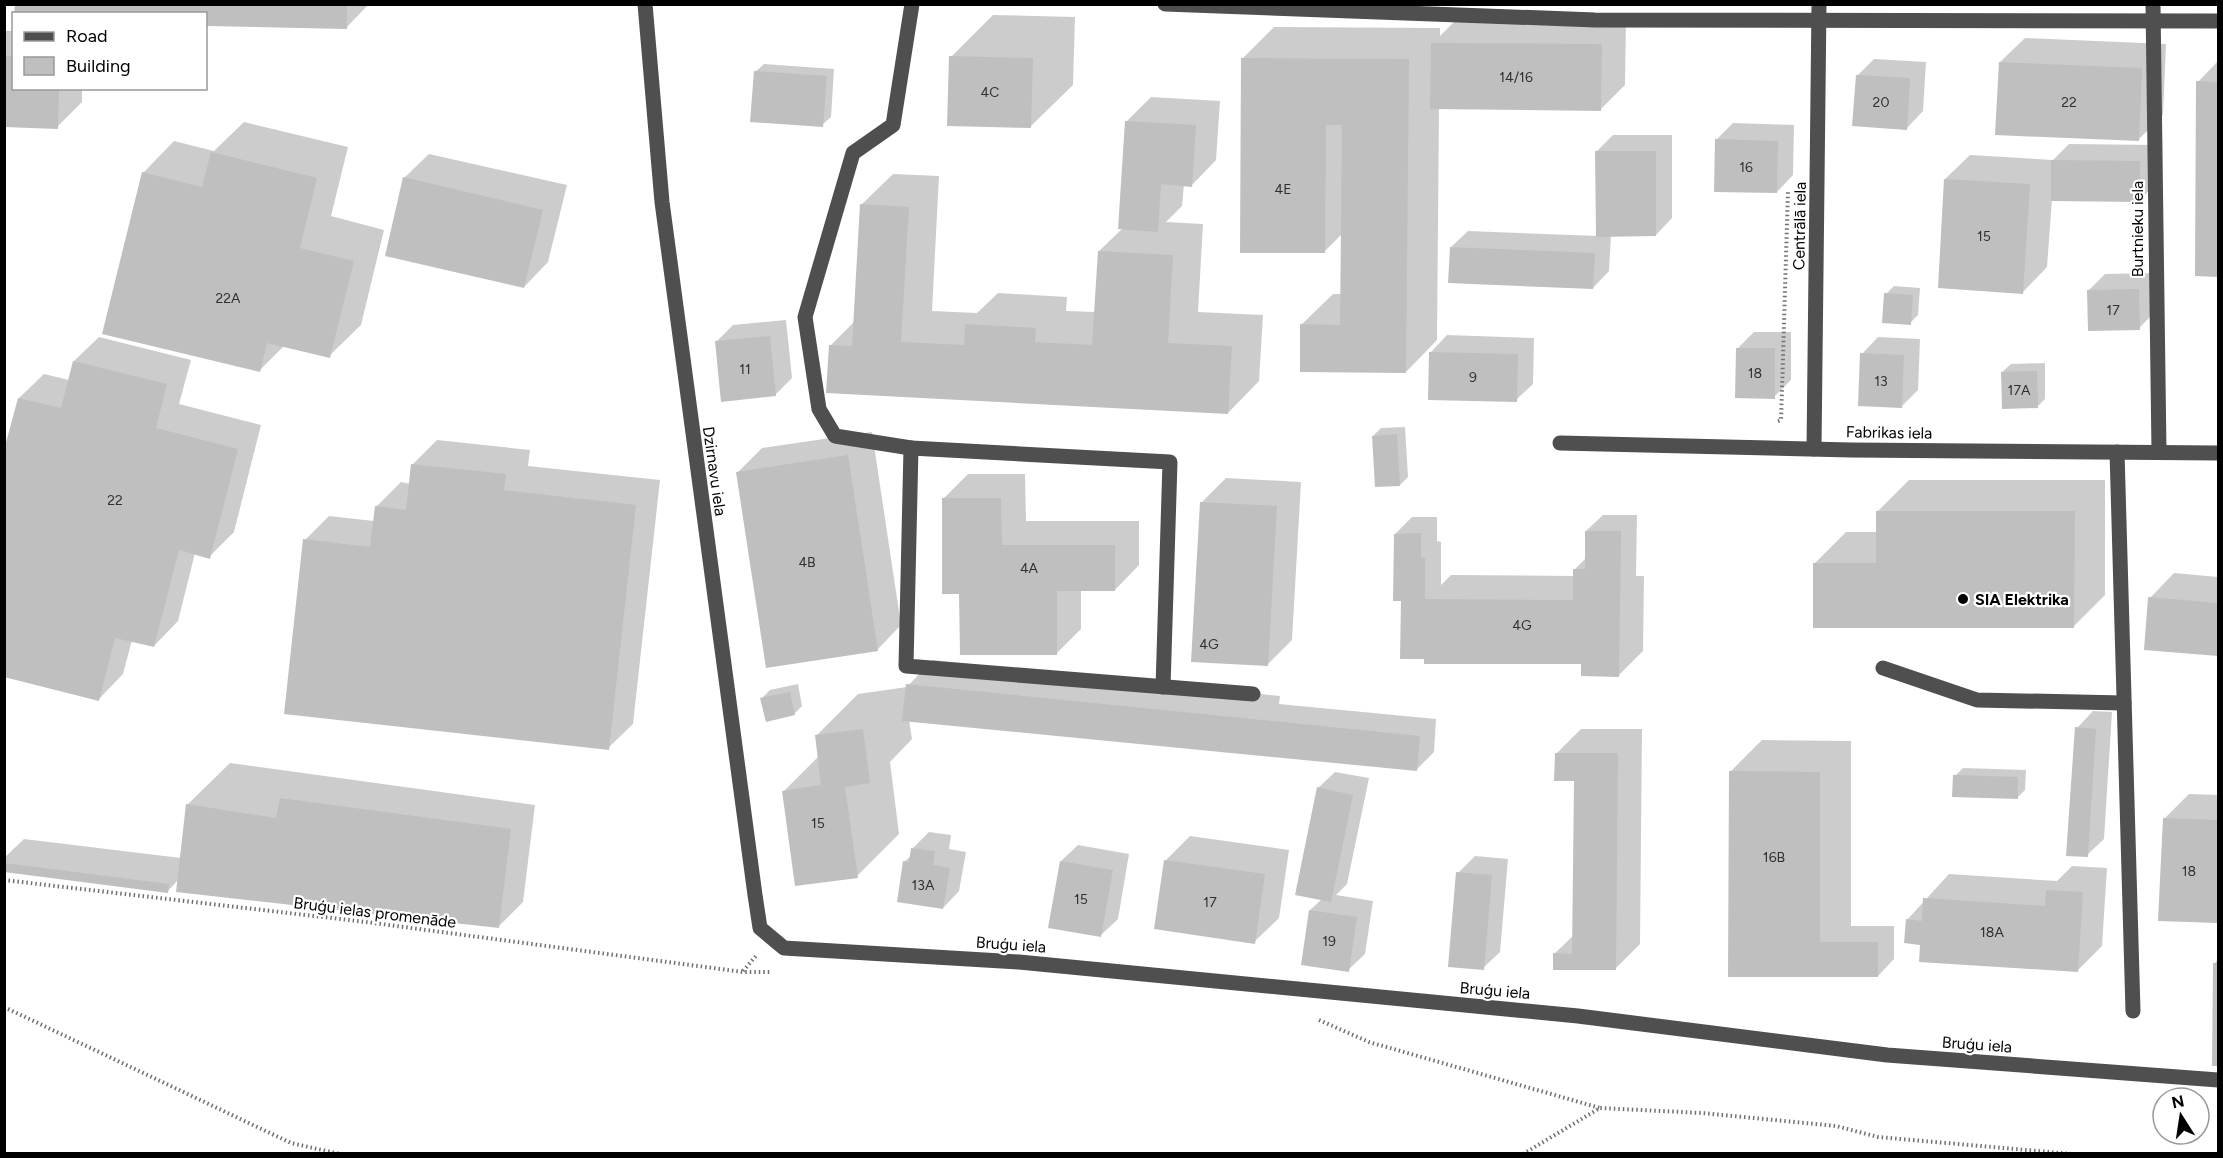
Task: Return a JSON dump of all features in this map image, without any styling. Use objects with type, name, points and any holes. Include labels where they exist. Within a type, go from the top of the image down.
[{"type":"street","name":"Dzirnavu iela","points":[[645,4],[662,202],[688,402],[756,906],[760,928],[770,937]]},
{"type":"street","points":[[912,4],[893,125],[853,153],[805,317],[819,409],[835,436],[911,448],[1170,462],[1163,687]]},
{"type":"street","points":[[1165,4],[1595,20],[2218,21]]},
{"type":"street","name":"Centrālā iela","points":[[1814,449],[1819,4]]},
{"type":"street","name":"Burtnieku iela","points":[[2154,4],[2159,452]]},
{"type":"street","name":"Fabrikas iela","points":[[1560,443],[1814,449],[2218,453]]},
{"type":"street","points":[[911,448],[906,666],[1253,694]]},
{"type":"street","points":[[2117,452],[2133,1011]]},
{"type":"street","points":[[1883,668],[1977,700],[2124,703]]},
{"type":"street","name":"Bruģu iela","points":[[770,937],[784,948],[1031,963],[1578,1016],[1887,1055],[2218,1080]]},
{"type":"path","points":[[1781,420],[1788,188]]},
{"type":"path","name":"Bruģu ielas promenāde","points":[[4,880],[366,922],[743,972]]},
{"type":"path","points":[[4,1007],[291,1143],[340,1154]]},
{"type":"path","points":[[1318,1020],[1369,1042],[1600,1108],[1836,1126],[1878,1137],[2072,1154]]},
{"type":"path","points":[[1523,1154],[1600,1108]]},
{"type":"building","points":[[15,4],[347,4],[347,29],[207,26],[207,12],[14,12]]},
{"type":"building","points":[[1431,43],[1602,44],[1601,111],[1430,109]]},
{"type":"building","points":[[4,56],[12,56],[12,90],[59,90],[58,129],[4,127]]},
{"type":"building","points":[[949,56],[1033,58],[1031,128],[947,126]]},
{"type":"building","points":[[1241,58],[1409,59],[1406,373],[1300,372],[1300,324],[1340,325],[1342,125],[1326,125],[1325,253],[1240,253]]},
{"type":"building","points":[[1999,62],[2142,68],[2139,141],[1995,135]]},
{"type":"building","points":[[754,71],[827,76],[823,127],[750,122]]},
{"type":"building","points":[[1856,75],[1910,78],[1907,130],[1852,126]]},
{"type":"building","points":[[2196,81],[2218,82],[2218,277],[2195,276]]},
{"type":"building","points":[[1125,121],[1196,125],[1192,187],[1161,184],[1158,232],[1118,229]]},
{"type":"building","points":[[1715,139],[1778,141],[1777,193],[1714,192]]},
{"type":"building","points":[[1595,151],[1656,151],[1656,236],[1596,237]]},
{"type":"building","points":[[211,152],[317,178],[300,248],[354,261],[330,358],[267,343],[260,372],[102,334],[142,172],[202,187]]},
{"type":"building","points":[[2051,160],[2140,161],[2140,202],[2051,201]]},
{"type":"building","points":[[403,177],[543,210],[524,288],[385,256]]},
{"type":"building","points":[[1944,179],[2030,184],[2023,294],[1938,288]]},
{"type":"building","points":[[860,204],[909,207],[901,342],[964,345],[965,324],[1036,328],[1035,342],[1092,345],[1098,251],[1173,255],[1168,343],[1232,346],[1228,414],[826,393],[829,345],[852,346]]},
{"type":"building","points":[[1450,247],[1595,253],[1593,289],[1448,283]]},
{"type":"building","points":[[2139,289],[2140,330],[2088,331],[2087,290]]},
{"type":"building","points":[[1884,293],[1913,295],[1911,325],[1882,323]]},
{"type":"building","points":[[770,336],[776,396],[721,402],[715,341]]},
{"type":"building","points":[[1736,348],[1775,348],[1775,399],[1735,398]]},
{"type":"building","points":[[1429,352],[1518,354],[1517,402],[1428,400]]},
{"type":"building","points":[[1860,353],[1904,355],[1902,408],[1858,406]]},
{"type":"building","points":[[73,361],[167,384],[156,428],[238,449],[210,559],[179,550],[154,647],[115,638],[99,701],[4,677],[4,450],[18,398],[61,408]]},
{"type":"building","points":[[2037,371],[2038,408],[2002,409],[2001,372]]},
{"type":"building","points":[[1397,434],[1400,486],[1375,487],[1372,436]]},
{"type":"building","points":[[848,455],[878,651],[766,668],[736,472]]},
{"type":"building","points":[[411,464],[506,474],[504,490],[636,505],[609,750],[284,714],[303,539],[370,547],[375,506],[406,510]]},
{"type":"building","points":[[942,498],[1001,498],[1002,545],[1115,545],[1115,591],[1057,591],[1057,655],[960,655],[959,594],[942,594]]},
{"type":"building","points":[[1200,502],[1277,506],[1268,666],[1191,662]]},
{"type":"building","points":[[1876,511],[2075,511],[2074,628],[1813,628],[1813,563],[1876,563]]},
{"type":"building","points":[[1585,531],[1621,531],[1619,677],[1581,676],[1581,664],[1424,664],[1424,659],[1400,659],[1401,601],[1393,601],[1394,534],[1421,533],[1421,558],[1425,558],[1425,599],[1573,600],[1573,569],[1585,569]]},
{"type":"building","points":[[2148,597],[2218,603],[2218,656],[2144,650]]},
{"type":"building","points":[[906,684],[1420,736],[1417,771],[902,721]]},
{"type":"building","points":[[790,692],[795,715],[766,722],[760,698]]},
{"type":"building","points":[[2075,727],[2096,729],[2088,857],[2066,856]]},
{"type":"building","points":[[863,729],[870,783],[845,787],[858,878],[795,886],[782,791],[821,785],[815,735]]},
{"type":"building","points":[[1555,753],[1618,753],[1616,970],[1553,970],[1553,953],[1572,954],[1574,781],[1554,781]]},
{"type":"building","points":[[1729,771],[1820,772],[1820,942],[1878,942],[1878,977],[1728,977]]},
{"type":"building","points":[[1953,775],[2018,777],[2018,799],[1952,797]]},
{"type":"building","points":[[1317,787],[1353,795],[1331,902],[1295,895]]},
{"type":"building","points":[[280,798],[511,829],[499,928],[176,892],[186,804],[276,818]]},
{"type":"building","points":[[2163,818],[2218,820],[2218,923],[2158,921]]},
{"type":"building","points":[[911,848],[935,851],[933,865],[950,868],[943,909],[897,902],[903,861],[909,862]]},
{"type":"building","points":[[1164,860],[1265,874],[1255,944],[1154,929]]},
{"type":"building","points":[[1060,861],[1113,870],[1101,937],[1048,928]]},
{"type":"building","points":[[4,863],[169,884],[168,893],[4,872]]},
{"type":"building","points":[[1456,872],[1492,875],[1484,970],[1448,967]]},
{"type":"building","points":[[2046,890],[2083,892],[2078,972],[1919,962],[1920,945],[1904,943],[1906,919],[1922,921],[1923,898],[2045,906]]},
{"type":"building","points":[[1309,910],[1357,917],[1349,972],[1301,965]]},
{"type":"building","points":[[2213,963],[2218,963],[2218,1066],[2212,1066]]},
{"type":"place","name":"SIA Elektrika","points":[[1963,599]]}]
